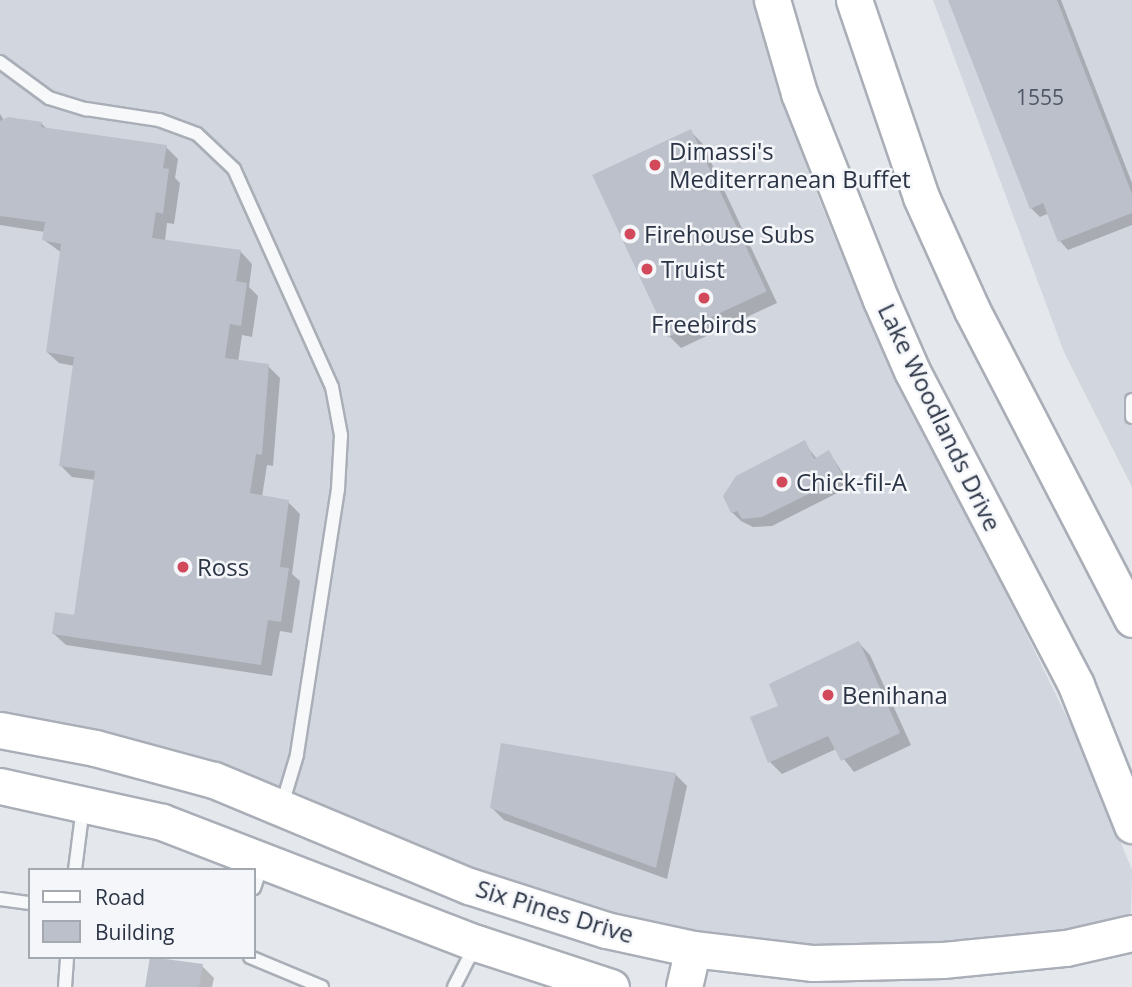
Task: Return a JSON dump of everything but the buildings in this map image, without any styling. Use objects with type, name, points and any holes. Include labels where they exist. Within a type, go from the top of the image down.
[{"type":"street","name":"Lake Woodlands Drive","points":[[772,0],[799,93],[886,312],[912,371],[1076,685],[1132,825]]},
{"type":"street","points":[[854,0],[932,221],[972,310],[1132,619]]},
{"type":"street","name":"Six Pines Drive","points":[[0,730],[94,748],[214,780],[469,886],[606,930],[693,949],[813,963],[943,960],[1066,948],[1132,933]]},
{"type":"street","points":[[0,786],[162,822],[248,868]]},
{"type":"street","points":[[280,809],[259,874],[611,987]]},
{"type":"street","points":[[684,987],[693,949]]},
{"type":"lane","points":[[0,62],[48,98],[86,109],[159,120],[197,134],[234,169],[332,387],[341,435],[338,489],[297,755],[280,809]]},
{"type":"lane","points":[[1132,400],[1132,417]]},
{"type":"lane","points":[[75,868],[84,803]]},
{"type":"lane","points":[[0,899],[28,902]]},
{"type":"lane","points":[[454,987],[476,943]]},
{"type":"lane","points":[[65,987],[67,959]]},
{"type":"lane","points":[[255,959],[322,987]]},
{"type":"shaded area","points":[[0,0],[757,0],[818,197],[849,272],[1085,754],[1132,870],[1131,913],[1118,922],[999,943],[813,949],[704,934],[610,916],[0,715]]},
{"type":"shaded area","points":[[933,0],[1132,0],[1132,487],[1064,352]]},
{"type":"place","name":"Dimassi's Mediterranean Buffet","points":[[655,165]]},
{"type":"place","name":"Firehouse Subs","points":[[630,234]]},
{"type":"place","name":"Truist","points":[[647,269]]},
{"type":"place","name":"Freebirds","points":[[704,298]]},
{"type":"place","name":"Chick-fil-A","points":[[782,482]]},
{"type":"place","name":"Ross","points":[[183,567]]},
{"type":"place","name":"Benihana","points":[[828,695]]}]
